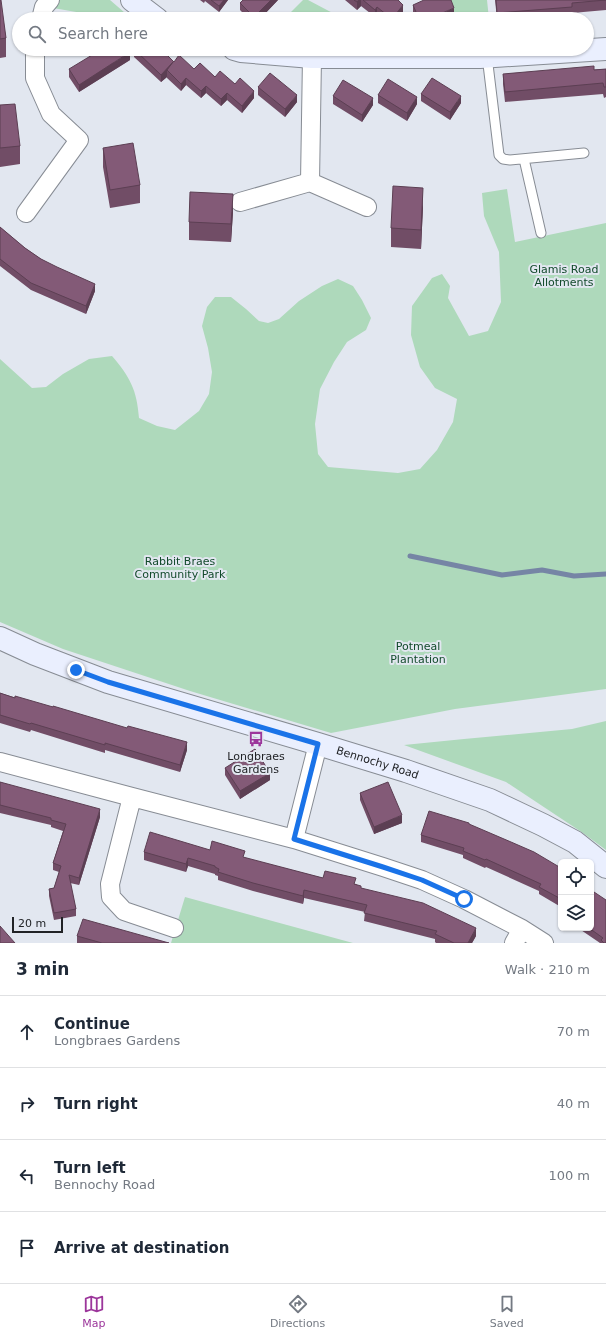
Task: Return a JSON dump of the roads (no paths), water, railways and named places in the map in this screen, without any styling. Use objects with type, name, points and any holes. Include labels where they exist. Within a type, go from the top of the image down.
[{"type":"street","points":[[132,0],[148,12]]},
{"type":"street","points":[[594,50],[606,49]]},
{"type":"street","points":[[26,213],[79,140],[51,114],[35,78],[35,56]]},
{"type":"street","points":[[300,56],[487,56]]},
{"type":"street","points":[[310,182],[312,57]]},
{"type":"street","points":[[240,202],[310,182],[367,207]]},
{"type":"street","name":"Bennochy Road","points":[[0,638],[35,654],[108,682],[406,771],[490,800],[575,842],[606,867]]},
{"type":"street","points":[[294,839],[318,744]]},
{"type":"street","points":[[0,762],[294,839],[383,867],[422,880],[464,899],[518,936],[544,943]]},
{"type":"street","points":[[132,797],[110,884],[111,897],[124,911],[174,928]]},
{"type":"lane","points":[[487,56],[499,156],[503,159],[510,160],[584,153]]},
{"type":"lane","points":[[524,159],[541,233]]},
{"type":"waterway","points":[[410,556],[502,575],[542,570],[574,576],[606,574]]},
{"type":"place","name":"Longbraes Gardens","points":[[256,739]]},
{"type":"park label","name":"Glamis Road Allotments","points":[[564,275]]},
{"type":"park label","name":"Rabbit Braes Community Park","points":[[180,567]]},
{"type":"park label","name":"Potmeal Plantation","points":[[418,652]]}]
